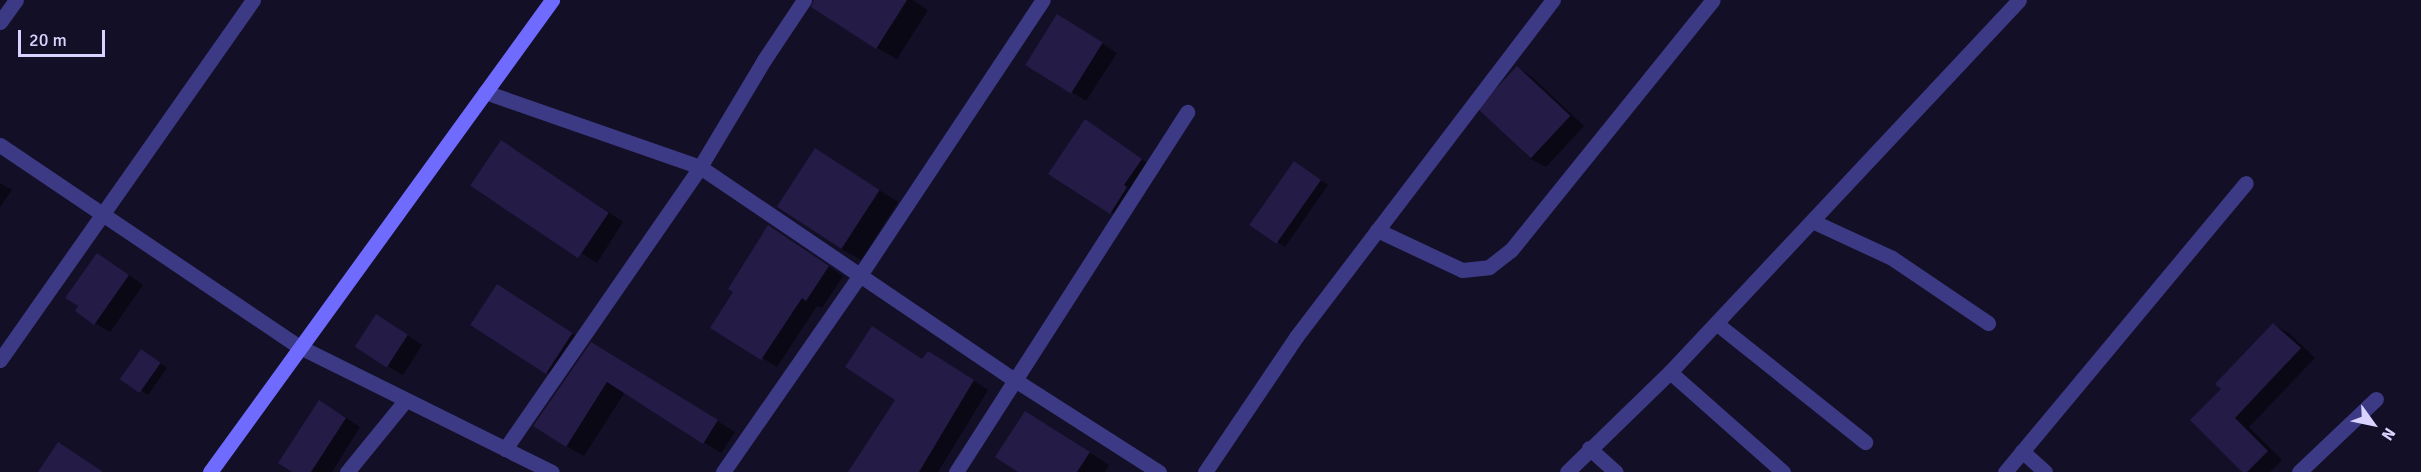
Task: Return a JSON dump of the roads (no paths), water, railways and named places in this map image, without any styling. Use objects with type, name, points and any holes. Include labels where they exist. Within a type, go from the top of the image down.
[{"type":"street","points":[[0,22],[16,0]]},
{"type":"street","points":[[0,360],[254,0]]},
{"type":"street","points":[[210,472],[552,0]]},
{"type":"street","points":[[505,449],[700,167],[764,60],[804,0]]},
{"type":"street","points":[[723,472],[860,274],[1043,0]]},
{"type":"street","points":[[1205,472],[1296,337],[1553,0]]},
{"type":"street","points":[[1377,230],[1462,270],[1489,267],[1511,250],[1713,0]]},
{"type":"street","points":[[1568,472],[1589,448],[1670,372],[2019,0]]},
{"type":"street","points":[[485,92],[700,167],[1015,380],[1159,472]]},
{"type":"street","points":[[956,472],[1187,112]]},
{"type":"street","points":[[0,145],[300,347],[552,472]]},
{"type":"street","points":[[2005,472],[2246,183]]},
{"type":"street","points":[[1812,221],[1892,258],[1988,323]]},
{"type":"street","points":[[1716,323],[1865,442]]},
{"type":"street","points":[[1670,372],[1783,472]]},
{"type":"street","points":[[2299,472],[2376,399]]},
{"type":"street","points":[[347,472],[405,401]]},
{"type":"street","points":[[1589,448],[1616,472]]},
{"type":"street","points":[[2022,452],[2045,472]]}]
